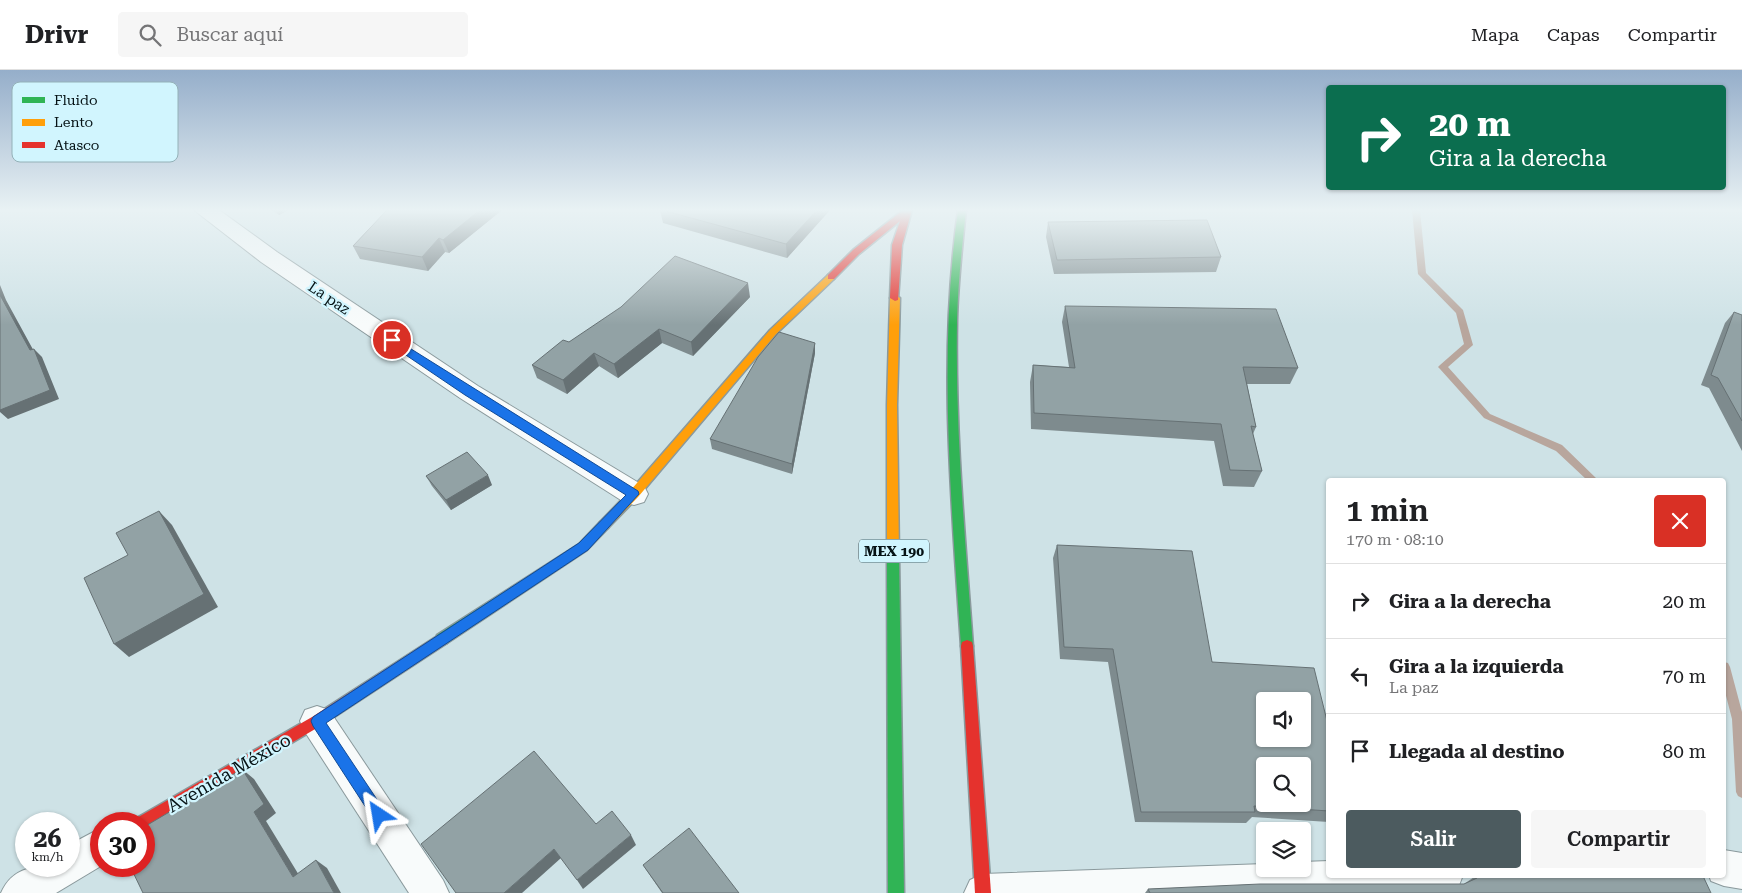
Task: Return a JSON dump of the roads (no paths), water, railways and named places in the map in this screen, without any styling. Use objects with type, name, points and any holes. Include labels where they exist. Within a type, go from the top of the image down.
[{"type":"main road","name":"Avenida México","points":[[155,815],[317,721],[584,547],[634,494],[773,332],[860,248]]},
{"type":"main road","name":"MEX 190","points":[[896,248],[892,405],[896,893]]},
{"type":"main road","points":[[957,248],[954,266],[952,428],[983,893]]},
{"type":"street","name":"La paz","points":[[257,248],[469,392],[634,494]]},
{"type":"street","points":[[317,721],[430,893]]},
{"type":"street","points":[[1726,868],[1742,870]]},
{"type":"street","points":[[20,893],[48,877]]},
{"type":"street","points":[[983,893],[1368,878]]},
{"type":"waterway","points":[[1420,248],[1422,274],[1460,312],[1469,345],[1443,367],[1487,416],[1559,448],[1591,478]]},
{"type":"waterway","points":[[1726,674],[1738,719],[1742,792]]}]
